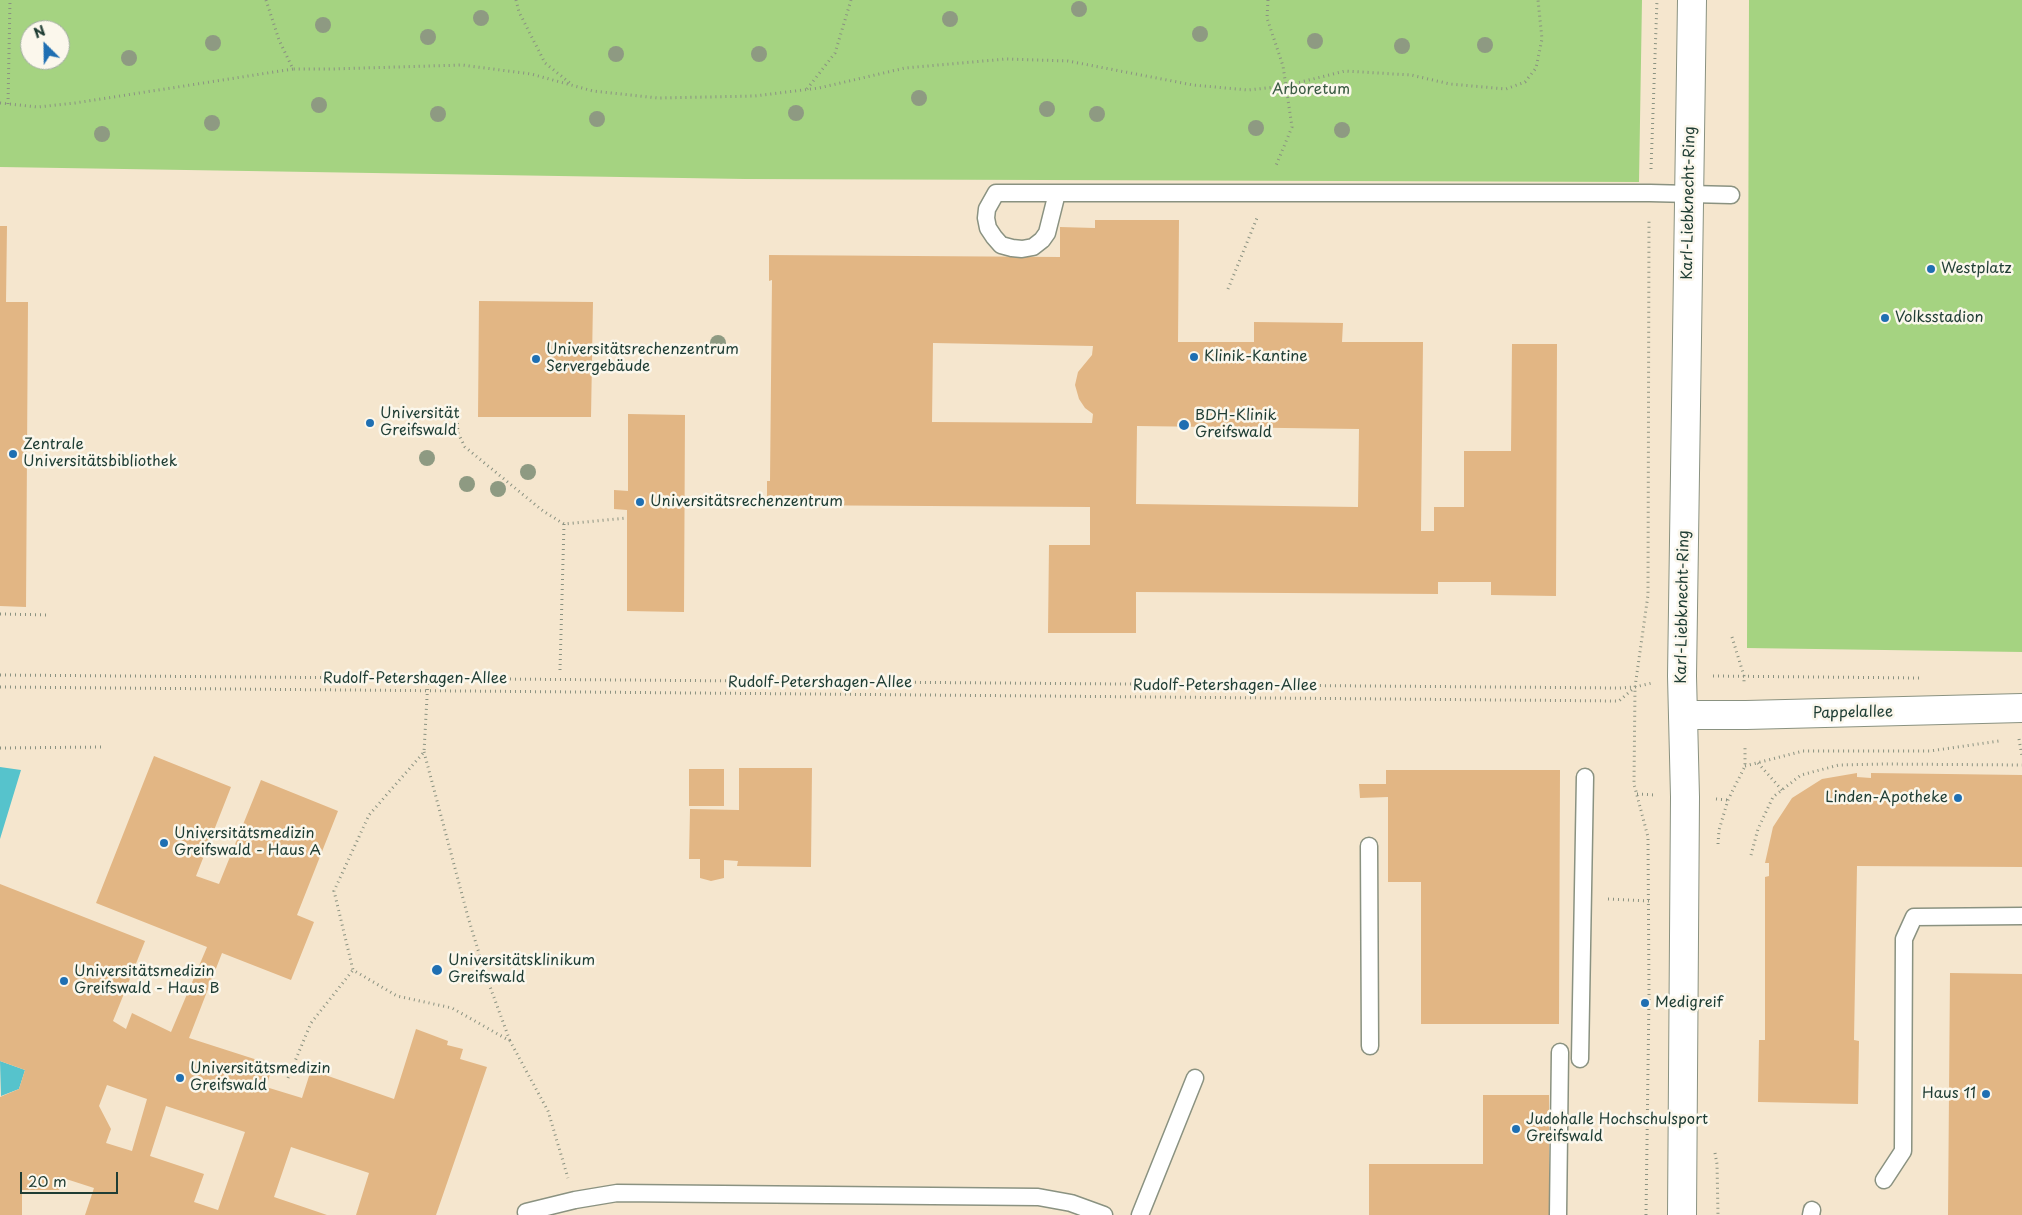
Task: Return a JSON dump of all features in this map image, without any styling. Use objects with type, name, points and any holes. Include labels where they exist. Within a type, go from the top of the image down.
[{"type":"street","name":"Karl-Liebknecht-Ring","points":[[1682,1215],[1685,797],[1682,676],[1692,0]]},
{"type":"street","name":"Pappelallee","points":[[1683,715],[2022,708]]},
{"type":"lane","points":[[1057,193],[1047,233],[1042,240],[1033,246],[1022,249],[1002,244],[988,228],[987,209],[996,193],[1057,193],[1268,193],[1650,193],[1689,193],[1731,195]]},
{"type":"lane","points":[[1580,1059],[1585,777]]},
{"type":"lane","points":[[1368,846],[1370,1046]]},
{"type":"lane","points":[[1884,1180],[1903,1151],[1904,939],[1914,917],[2022,916]]},
{"type":"lane","points":[[1558,1215],[1560,1052]]},
{"type":"lane","points":[[1140,1215],[1195,1078]]},
{"type":"lane","points":[[526,1212],[575,1200],[617,1193],[1038,1197],[1071,1203],[1104,1215]]},
{"type":"path","points":[[8,104],[10,0]]},
{"type":"path","points":[[266,0],[279,40],[294,69]]},
{"type":"path","points":[[516,0],[519,12],[545,63],[573,85]]},
{"type":"path","points":[[806,90],[835,53],[851,0]]},
{"type":"path","points":[[1228,289],[1268,193],[1275,168],[1292,127],[1285,86],[1284,66],[1267,18],[1268,0]]},
{"type":"path","points":[[0,103],[38,107],[75,104],[294,69],[332,70],[462,65],[531,74],[593,91],[658,98],[755,96],[806,90],[905,68],[1006,59],[1068,61],[1193,84],[1248,90],[1285,86],[1345,71],[1411,75],[1450,84],[1506,89],[1525,82],[1536,68],[1542,39],[1538,0]]},
{"type":"path","points":[[1646,1215],[1648,837],[1634,784],[1635,687],[1648,595],[1650,193],[1657,0]]},
{"type":"path","points":[[457,418],[458,433],[465,447],[536,505],[564,524],[627,518]]},
{"type":"path","points":[[560,670],[564,524]]},
{"type":"path","points":[[0,614],[50,615]]},
{"type":"path","points":[[1717,850],[1719,830],[1728,800],[1745,766],[1746,715],[1744,676],[1732,636]]},
{"type":"path","points":[[0,675],[1635,687],[1682,676],[1924,678]]},
{"type":"path","points":[[428,678],[424,752],[449,848],[477,945],[510,1041],[548,1110],[575,1200]]},
{"type":"path","name":"Rudolf-Petershagen-Allee","points":[[0,687],[1619,701],[1635,687]]},
{"type":"path","points":[[2010,740],[2021,739],[2022,756]]},
{"type":"path","points":[[1745,766],[1803,751],[1930,751],[2001,741]]},
{"type":"path","points":[[0,748],[104,747]]},
{"type":"path","points":[[424,752],[369,815],[334,891],[353,970],[397,996],[452,1008],[510,1041]]},
{"type":"path","points":[[1758,763],[1782,790]]},
{"type":"path","points":[[1752,855],[1758,829],[1773,797],[1800,775],[1839,765],[2022,765]]},
{"type":"path","points":[[1637,794],[1664,796]]},
{"type":"path","points":[[1583,899],[1649,901]]},
{"type":"path","points":[[288,1078],[311,1023],[353,970]]},
{"type":"path","points":[[1713,1145],[1717,1164],[1718,1215]]},
{"type":"green space","name":"Arboretum","points":[[0,0],[1642,0],[1639,182],[745,179],[0,167]]},
{"type":"green space","name":"Volksstadion","points":[[1749,0],[2022,0],[2022,652],[1747,648]]},
{"type":"water","points":[[0,767],[21,770],[0,839]]},
{"type":"water","points":[[0,1061],[25,1070],[19,1089],[1,1096]]},
{"type":"building","name":"BDH-Klinik Greifswald","points":[[1095,220],[1179,220],[1178,342],[1254,342],[1254,322],[1343,323],[1342,342],[1423,342],[1421,531],[1434,531],[1434,507],[1464,507],[1464,451],[1511,451],[1512,344],[1557,344],[1556,596],[1491,595],[1491,582],[1438,582],[1438,594],[1136,592],[1136,633],[1048,633],[1049,545],[1090,545],[1090,507],[767,505],[767,481],[770,481],[772,280],[769,281],[769,255],[1060,257],[1060,227],[1095,228]],"holes":[[[933,343],[1093,346],[1092,355],[1078,372],[1075,385],[1079,399],[1085,408],[1093,414],[1092,423],[932,422]],[[1137,426],[1359,429],[1358,507],[1136,504]]]},
{"type":"building","name":"Zentrale Universitätsbibliothek","points":[[0,226],[7,226],[6,302],[28,302],[26,607],[0,606]]},
{"type":"building","name":"Universitätsrechenzentrum Servergebäude","points":[[479,301],[593,302],[591,417],[478,417]]},
{"type":"building","points":[[628,414],[685,415],[684,612],[627,611],[627,510],[614,509],[614,490],[628,491]]},
{"type":"building","points":[[154,756],[231,787],[196,876],[219,884],[261,780],[338,811],[297,915],[314,922],[291,980],[222,953],[189,1038],[273,1065],[266,1087],[302,1098],[311,1070],[394,1099],[416,1029],[448,1041],[447,1045],[463,1049],[460,1059],[487,1067],[436,1215],[356,1215],[369,1173],[291,1147],[274,1197],[327,1215],[85,1215],[94,1188],[63,1178],[59,1190],[22,1190],[22,1215],[0,1215],[0,1097],[19,1089],[25,1070],[0,1061],[0,884],[145,941],[113,1021],[126,1029],[132,1013],[171,1032],[207,947],[96,903]],"holes":[[[107,1085],[147,1099],[132,1151],[106,1143],[111,1129],[99,1106]],[[166,1106],[245,1132],[218,1210],[194,1202],[204,1174],[150,1156]]]},
{"type":"building","points":[[739,768],[812,768],[811,867],[737,866],[738,861],[724,860],[724,878],[711,881],[700,878],[700,859],[689,859],[690,809],[739,810]]},
{"type":"building","points":[[689,769],[724,769],[724,806],[689,806]]},
{"type":"building","points":[[1386,770],[1560,770],[1559,1024],[1421,1024],[1421,882],[1388,882],[1388,797],[1360,798],[1359,784],[1386,784]]},
{"type":"building","points":[[1857,773],[1857,777],[1871,778],[1871,773],[2022,775],[2022,867],[1857,866],[1854,1040],[1859,1041],[1858,1104],[1758,1102],[1759,1040],[1765,1040],[1765,877],[1769,876],[1769,863],[1765,863],[1773,827],[1792,798],[1822,779]]},
{"type":"building","name":"Haus 11","points":[[1950,973],[2022,974],[2022,1215],[1948,1215]]},
{"type":"building","name":"Judohalle Hochschulsport Greifswald","points":[[1483,1095],[1549,1095],[1549,1215],[1369,1215],[1369,1164],[1483,1164]]},
{"type":"place","name":"Westplatz","points":[[1931,269]]},
{"type":"place","name":"Volksstadion","points":[[1885,318]]},
{"type":"place","name":"Klinik-Kantine","points":[[1194,357]]},
{"type":"place","name":"Universitätsrechenzentrum Servergebäude","points":[[536,359]]},
{"type":"place","name":"Universität Greifswald","points":[[370,423]]},
{"type":"place","name":"BDH-Klinik Greifswald","points":[[1184,425]]},
{"type":"place","name":"Zentrale Universitätsbibliothek","points":[[13,454]]},
{"type":"place","name":"Universitätsrechenzentrum","points":[[640,502]]},
{"type":"place","name":"Linden-Apotheke","points":[[1958,798]]},
{"type":"place","name":"Universitätsmedizin Greifswald - Haus A","points":[[164,843]]},
{"type":"place","name":"Universitätsklinikum Greifswald","points":[[437,970]]},
{"type":"place","name":"Universitätsmedizin Greifswald - Haus B","points":[[64,981]]},
{"type":"place","name":"Medigreif","points":[[1645,1003]]},
{"type":"place","name":"Universitätsmedizin Greifswald","points":[[180,1078]]},
{"type":"place","name":"Haus 11","points":[[1986,1094]]},
{"type":"place","name":"Judohalle Hochschulsport Greifswald","points":[[1516,1129]]}]
